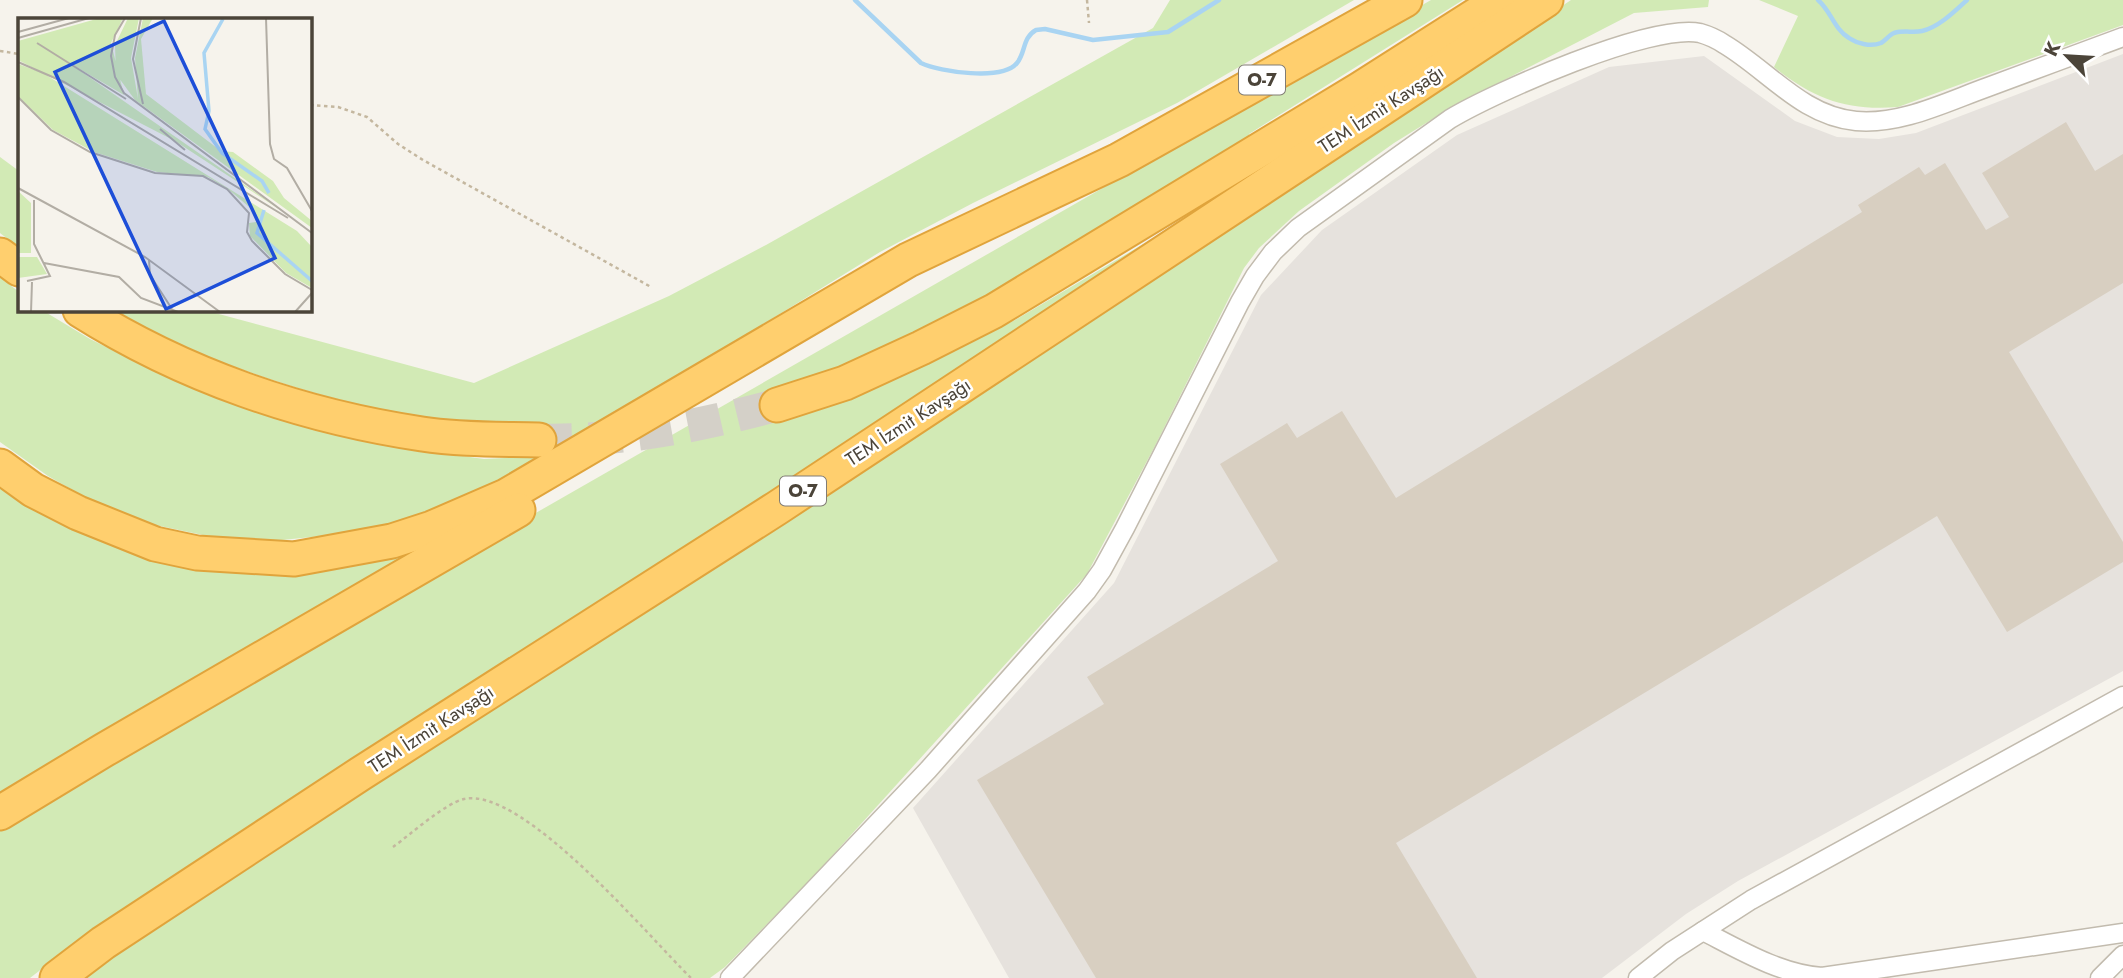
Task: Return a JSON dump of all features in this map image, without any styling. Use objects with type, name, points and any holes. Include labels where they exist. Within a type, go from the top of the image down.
[{"type":"highway","name":"O-7","points":[[0,813],[1119,160],[1405,0]]},
{"type":"highway","points":[[777,405],[845,383],[994,311],[1360,89],[1500,0]]},
{"type":"highway","name":"TEM İzmit Kavşağı","points":[[57,978],[103,943],[371,767],[777,508],[1546,0]]},
{"type":"highway","points":[[0,466],[33,490],[78,513],[155,544],[197,553],[294,559],[392,541],[432,528],[506,496],[908,260],[1119,160]]},
{"type":"highway","points":[[83,312],[172,361],[285,403],[363,424],[425,435],[538,440]]},
{"type":"street","points":[[730,978],[928,770],[1102,570],[1240,302],[1273,252],[1298,228],[1450,119],[1555,70],[1643,40],[1674,34],[1699,33],[1723,43],[1814,109],[1835,117],[1883,122],[1919,112],[2123,37]]},
{"type":"street","points":[[1638,978],[1672,951],[1751,900],[2123,696]]},
{"type":"street","points":[[1703,931],[1750,955],[1805,976],[1822,977],[2123,933]]},
{"type":"street","points":[[2100,978],[2123,955]]},
{"type":"path","points":[[1087,0],[1089,23]]},
{"type":"path","points":[[0,51],[18,54]]},
{"type":"path","points":[[312,105],[338,107],[367,117],[398,144],[423,160],[651,287]]},
{"type":"path","points":[[393,847],[452,803],[481,798],[499,804],[589,871],[691,978]]},
{"type":"shaded area","points":[[2123,54],[2123,671],[1738,881],[1686,914],[1602,978],[1009,978],[913,808],[1114,583],[1261,295],[1322,230],[1457,135],[1609,67],[1704,56],[1795,121],[1837,137],[1879,139],[1916,133]]},
{"type":"green space","points":[[1170,0],[1354,0],[1177,103],[880,252],[620,413],[480,491],[425,513],[362,532],[262,542],[222,539],[155,525],[97,504],[48,476],[0,442],[0,277],[18,291],[18,312],[45,312],[90,339],[157,372],[242,407],[316,430],[406,448],[484,459],[526,457],[545,424],[428,417],[332,398],[205,355],[168,339],[119,312],[211,312],[474,383],[669,296],[766,245],[1153,28]]},
{"type":"green space","points":[[1431,0],[1463,0],[1249,134],[1251,139],[1055,261],[777,405],[782,421],[877,387],[1015,320],[1248,182],[636,582],[171,878],[92,930],[30,978],[0,978],[0,830],[527,518]]},
{"type":"green space","points":[[1571,0],[1709,0],[1708,7],[1634,13],[1452,107],[1394,143],[1299,211],[1259,248],[1244,268],[1087,574],[813,877],[725,967],[710,978],[84,978],[123,948],[379,781],[701,577]]},
{"type":"green space","points":[[1759,0],[2123,0],[2123,25],[1898,107],[1863,107],[1847,105],[1817,95],[1774,67],[1798,16]]},
{"type":"green space","points":[[0,157],[18,170],[18,247],[0,233]]},
{"type":"green space","points":[[0,485],[91,536],[407,554],[190,686],[0,796]]},
{"type":"building","points":[[2066,122],[2095,171],[2123,154],[2123,283],[2009,352],[2123,542],[2123,562],[2007,632],[1937,516],[1396,843],[1477,978],[1096,978],[977,780],[1104,704],[1087,677],[1278,561],[1220,464],[1287,423],[1297,438],[1342,411],[1396,498],[1862,212],[1858,205],[1919,167],[1925,175],[1945,163],[1986,230],[2009,217],[1982,173]]},
{"type":"waterway","points":[[855,0],[921,63],[971,73],[1010,69],[1017,63],[1028,37],[1036,30],[1045,29],[1093,40],[1168,32],[1219,0]]},
{"type":"waterway","points":[[1818,0],[1844,34],[1856,42],[1869,45],[1881,43],[1894,33],[1919,32],[1935,26],[1967,0]]},
{"type":"tunnel","points":[[539,440],[599,438],[659,431],[719,420],[777,405]]}]
